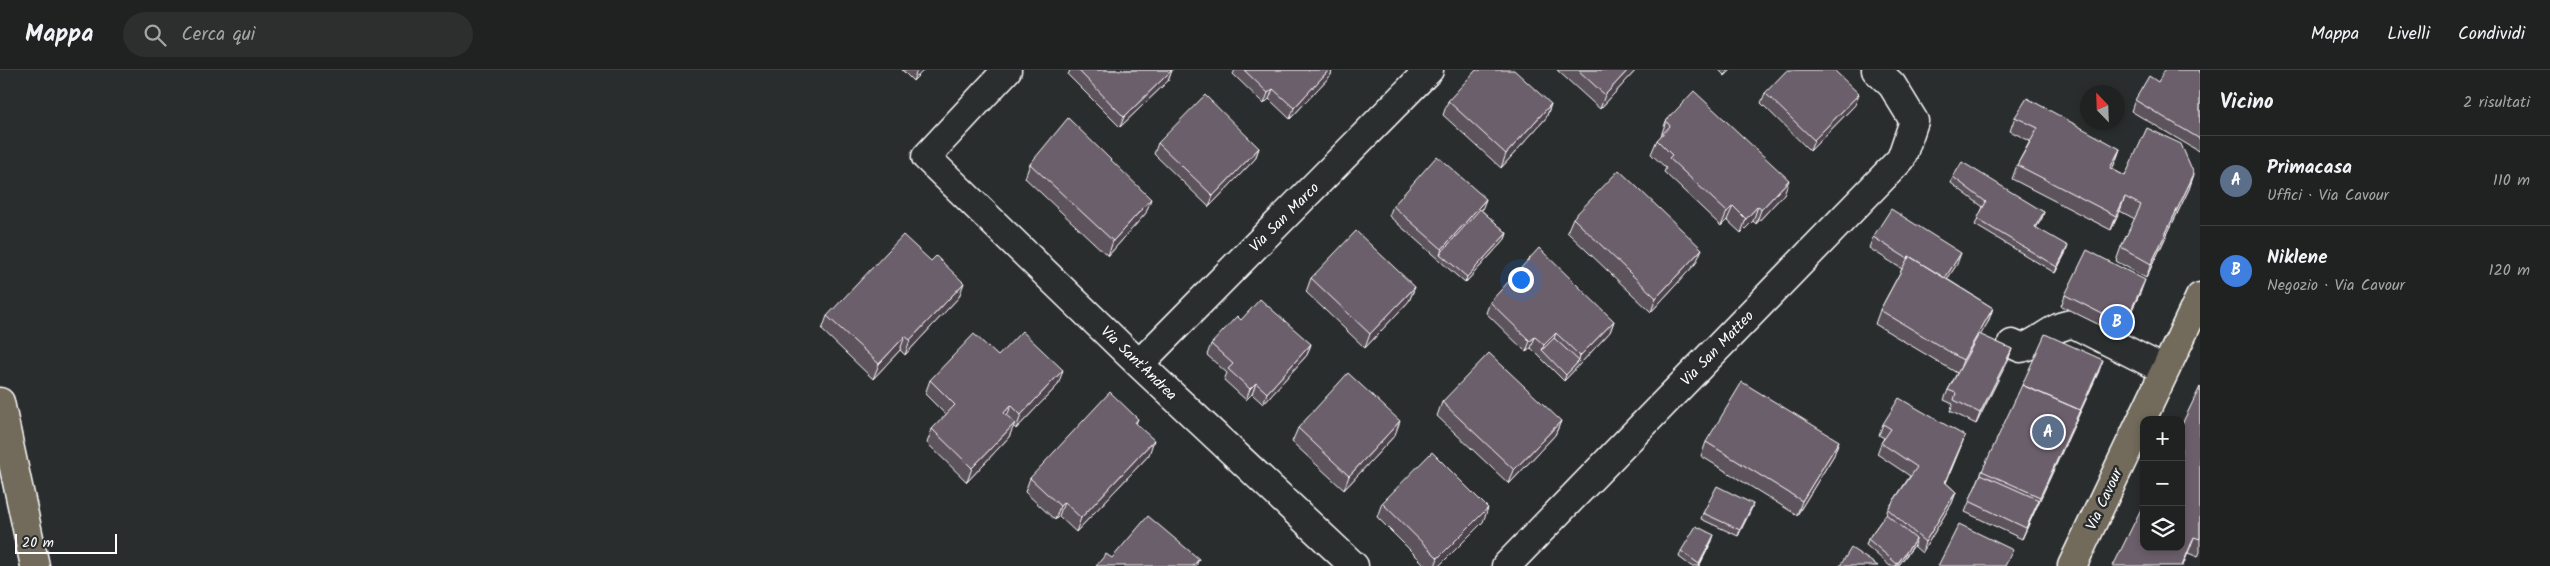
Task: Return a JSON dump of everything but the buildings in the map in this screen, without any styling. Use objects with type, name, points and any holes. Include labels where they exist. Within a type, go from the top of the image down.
[{"type":"main road","name":"Via Cavour","points":[[2072,566],[2200,297]]},
{"type":"main road","points":[[0,402],[35,566]]},
{"type":"street","name":"Via Sant'Andrea","points":[[1007,70],[926,157],[1139,364],[1354,566]]},
{"type":"street","name":"Via San Marco","points":[[1139,364],[1429,70]]},
{"type":"street","name":"Via San Matteo","points":[[1506,566],[1901,159],[1914,121],[1892,86],[1876,70]]},
{"type":"street","points":[[2012,344],[2021,348],[2033,345],[2054,328],[2063,324],[2074,324],[2165,370]]},
{"type":"place","name":"Niklene","points":[[2117,322]]},
{"type":"place","name":"Primacasa","points":[[2048,432]]}]
